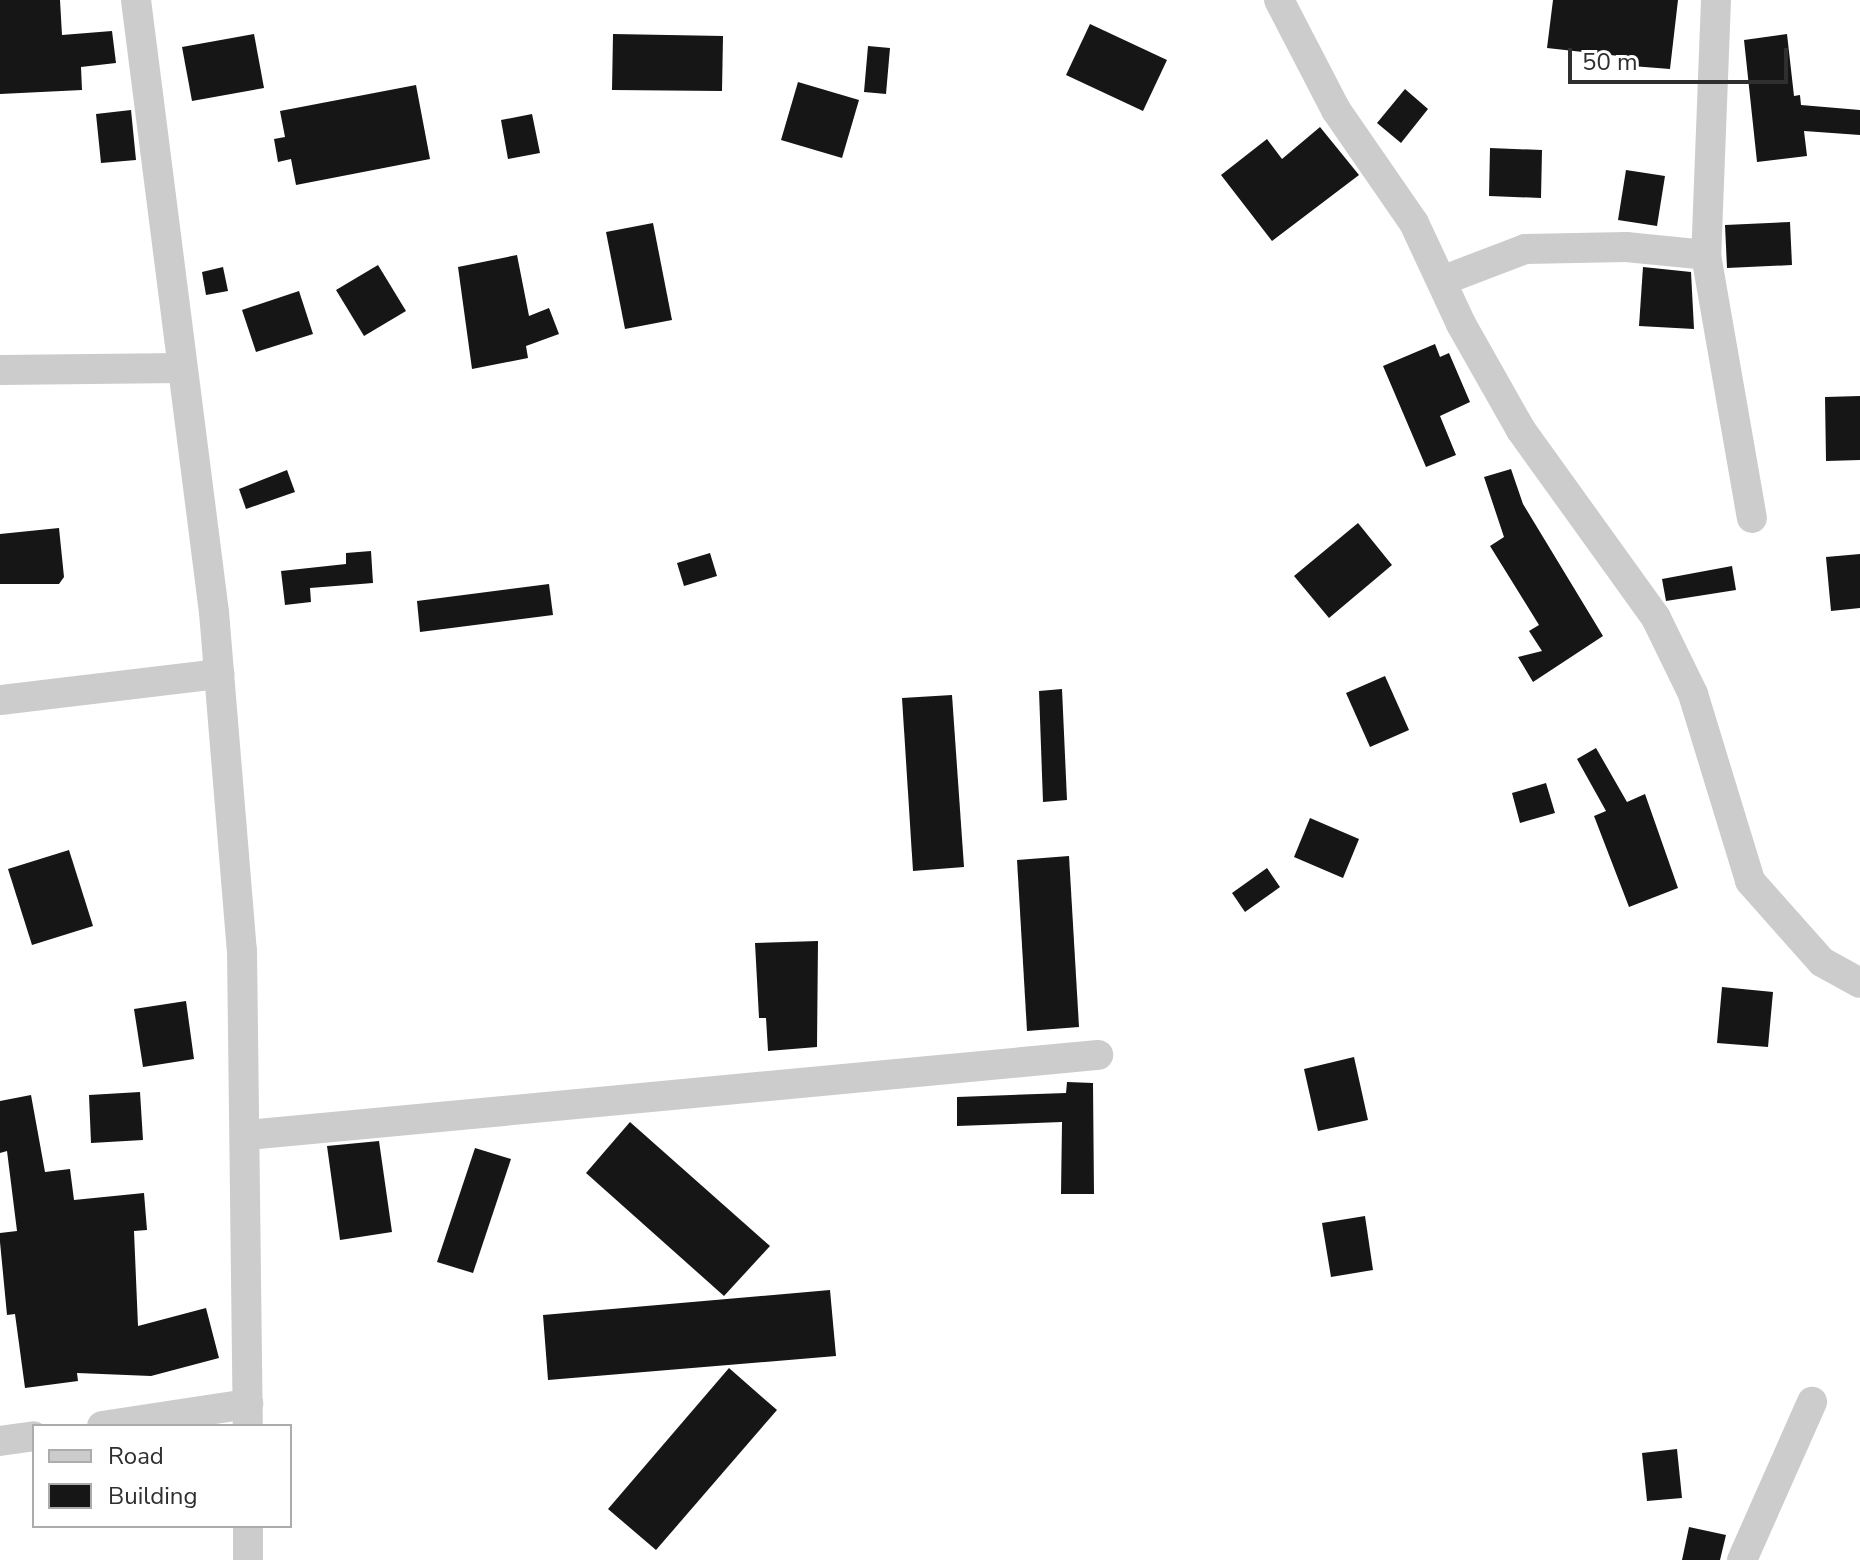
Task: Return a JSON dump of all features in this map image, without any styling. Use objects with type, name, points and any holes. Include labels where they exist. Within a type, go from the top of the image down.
[{"type":"street","points":[[129,1424],[248,1415],[248,1135],[242,950],[219,674],[136,0]]},
{"type":"street","points":[[1279,0],[1336,110],[1414,223],[1444,280],[1461,324],[1521,430],[1656,618],[1693,694],[1738,855],[1777,918],[1822,962],[1860,983]]},
{"type":"street","points":[[1716,0],[1706,255],[1752,518]]},
{"type":"street","points":[[1444,280],[1525,249],[1626,247],[1706,255]]},
{"type":"street","points":[[0,370],[182,368]]},
{"type":"street","points":[[0,700],[219,674]]},
{"type":"street","points":[[248,1135],[1098,1055]]},
{"type":"street","points":[[1742,1560],[1812,1402]]},
{"type":"street","points":[[0,1441],[32,1436]]},
{"type":"street","points":[[248,1528],[248,1560]]},
{"type":"building","points":[[0,0],[60,0],[62,35],[112,31],[116,63],[81,67],[82,90],[0,94]]},
{"type":"building","points":[[1553,0],[1678,0],[1670,69],[1619,65],[1619,56],[1547,48]]},
{"type":"building","points":[[1090,24],[1167,60],[1143,111],[1066,75]]},
{"type":"building","points":[[254,34],[264,88],[192,101],[182,47]]},
{"type":"building","points":[[613,34],[723,36],[722,91],[612,90]]},
{"type":"building","points":[[1787,34],[1794,96],[1800,95],[1801,105],[1860,110],[1860,135],[1804,131],[1807,156],[1757,162],[1744,40]]},
{"type":"building","points":[[868,46],[890,48],[886,94],[864,92]]},
{"type":"building","points":[[798,82],[859,100],[842,158],[781,140]]},
{"type":"building","points":[[416,85],[430,159],[296,185],[291,159],[278,162],[274,139],[285,137],[280,111]]},
{"type":"building","points":[[1405,89],[1428,109],[1401,143],[1377,123]]},
{"type":"building","points":[[131,110],[136,160],[101,163],[96,114]]},
{"type":"building","points":[[532,114],[540,153],[508,159],[501,120]]},
{"type":"building","points":[[1320,127],[1359,175],[1272,241],[1221,175],[1267,139],[1282,159]]},
{"type":"building","points":[[1490,148],[1542,150],[1541,198],[1489,196]]},
{"type":"building","points":[[1626,170],[1665,176],[1657,226],[1618,220]]},
{"type":"building","points":[[1790,222],[1792,265],[1727,268],[1725,225]]},
{"type":"building","points":[[653,223],[672,320],[625,329],[606,232]]},
{"type":"building","points":[[517,255],[529,316],[549,308],[559,334],[526,346],[528,358],[472,369],[458,267]]},
{"type":"building","points":[[378,265],[406,311],[364,336],[336,290]]},
{"type":"building","points":[[223,267],[228,291],[206,295],[202,272]]},
{"type":"building","points":[[1643,267],[1691,272],[1694,329],[1639,326]]},
{"type":"building","points":[[299,291],[313,334],[256,352],[242,310]]},
{"type":"building","points":[[1435,344],[1440,357],[1449,353],[1470,402],[1440,416],[1456,455],[1426,467],[1383,366]]},
{"type":"building","points":[[1860,396],[1860,460],[1826,461],[1825,397]]},
{"type":"building","points":[[1511,469],[1523,504],[1603,636],[1533,682],[1518,657],[1542,651],[1529,631],[1539,625],[1490,546],[1504,537],[1484,477]]},
{"type":"building","points":[[287,470],[295,492],[246,509],[239,489]]},
{"type":"building","points":[[1358,523],[1392,565],[1329,618],[1294,576]]},
{"type":"building","points":[[59,528],[64,577],[59,584],[0,584],[0,534]]},
{"type":"building","points":[[371,551],[373,583],[310,588],[311,602],[285,605],[281,571],[346,564],[346,553]]},
{"type":"building","points":[[710,553],[717,576],[684,586],[677,563]]},
{"type":"building","points":[[1860,554],[1860,608],[1831,611],[1826,557]]},
{"type":"building","points":[[1732,566],[1736,590],[1666,601],[1662,579]]},
{"type":"building","points":[[549,584],[553,615],[420,632],[417,601]]},
{"type":"building","points":[[1385,676],[1409,730],[1370,747],[1346,693]]},
{"type":"building","points":[[1062,689],[1067,800],[1043,802],[1039,691]]},
{"type":"building","points":[[952,695],[964,867],[913,871],[902,698]]},
{"type":"building","points":[[1596,748],[1627,802],[1645,794],[1678,888],[1629,907],[1594,816],[1606,811],[1577,759]]},
{"type":"building","points":[[1546,783],[1555,813],[1520,823],[1512,793]]},
{"type":"building","points":[[1310,818],[1359,839],[1343,878],[1294,857]]},
{"type":"building","points":[[69,850],[93,926],[32,945],[8,869]]},
{"type":"building","points":[[1069,856],[1079,1027],[1027,1031],[1017,860]]},
{"type":"building","points":[[1267,868],[1280,887],[1245,912],[1232,893]]},
{"type":"building","points":[[818,941],[817,1047],[768,1051],[766,1018],[759,1018],[755,943]]},
{"type":"building","points":[[1722,987],[1773,992],[1768,1047],[1717,1043]]},
{"type":"building","points":[[186,1001],[194,1059],[143,1067],[134,1009]]},
{"type":"building","points":[[1354,1057],[1368,1120],[1318,1131],[1304,1069]]},
{"type":"building","points":[[1067,1082],[1093,1083],[1094,1194],[1061,1194],[1062,1122],[957,1126],[957,1097],[1066,1093]]},
{"type":"building","points":[[140,1092],[143,1140],[91,1143],[89,1095]]},
{"type":"building","points":[[31,1095],[45,1172],[70,1169],[74,1200],[144,1193],[147,1230],[134,1231],[138,1326],[206,1308],[219,1358],[151,1376],[77,1373],[78,1381],[25,1388],[15,1314],[7,1315],[0,1242],[0,1233],[17,1231],[7,1151],[0,1153],[0,1101]]},
{"type":"building","points":[[630,1122],[770,1246],[724,1296],[586,1173]]},
{"type":"building","points":[[379,1141],[392,1232],[340,1240],[327,1146]]},
{"type":"building","points":[[475,1148],[511,1159],[473,1273],[437,1262]]},
{"type":"building","points":[[1365,1216],[1373,1270],[1331,1277],[1322,1223]]},
{"type":"building","points":[[830,1290],[836,1356],[548,1380],[543,1315]]},
{"type":"building","points":[[729,1368],[777,1410],[656,1550],[608,1509]]},
{"type":"building","points":[[1677,1449],[1682,1498],[1647,1501],[1642,1453]]},
{"type":"building","points":[[1689,1527],[1726,1535],[1720,1560],[1682,1560]]}]
